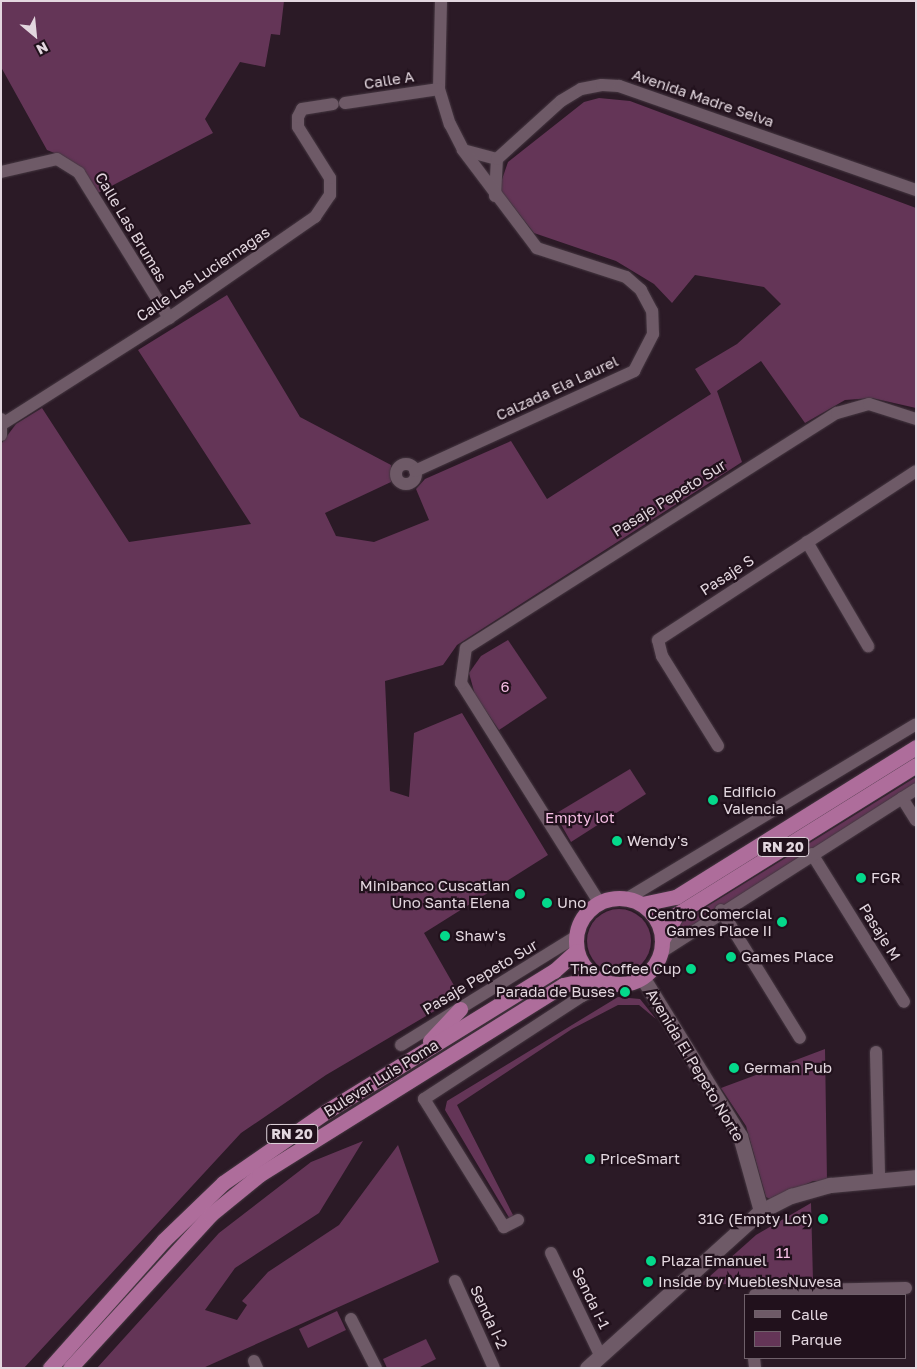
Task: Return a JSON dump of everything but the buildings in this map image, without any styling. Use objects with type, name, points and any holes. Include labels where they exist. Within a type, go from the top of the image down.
[{"type":"highway","name":"RN 20","points":[[642,904],[676,897],[916,747]]},
{"type":"highway","name":"RN 20","points":[[602,981],[642,978],[661,947],[677,914],[916,765]]},
{"type":"highway","points":[[599,902],[628,898],[642,904],[658,922],[661,947]]},
{"type":"highway","name":"RN 20","points":[[576,944],[583,917],[599,902]]},
{"type":"highway","points":[[576,944],[602,981]]},
{"type":"highway","name":"Bulevar Luis Poma","points":[[50,1368],[163,1241],[223,1183],[417,1055],[554,971],[576,944]]},
{"type":"highway","name":"Bulevar Luis Poma","points":[[70,1368],[210,1215],[259,1175],[563,985],[602,981]]},
{"type":"highway","points":[[417,1055],[460,1009]]},
{"type":"main road","name":"Avenida El Pepeto Norte","points":[[642,978],[740,1136],[761,1211]]},
{"type":"main road","points":[[594,1364],[761,1211],[791,1196],[879,1177],[916,1177]]},
{"type":"street","points":[[441,1],[439,89],[463,150],[497,159],[492,185],[496,199]]},
{"type":"street","name":"Avenida Madre Selva","points":[[497,159],[561,101],[581,89],[602,85],[618,86],[916,190]]},
{"type":"street","name":"Calle A","points":[[302,109],[439,89]]},
{"type":"street","name":"Calle Las Luciernagas","points":[[2,426],[169,318],[326,206],[330,178],[298,127],[302,109]]},
{"type":"street","name":"Calzada Ela Laurel","points":[[415,471],[634,371],[653,334],[652,310],[641,290],[626,277],[536,248],[496,199],[463,150]]},
{"type":"street","name":"Calle Las Brumas","points":[[1,172],[57,159],[79,173],[169,318]]},
{"type":"street","name":"Pasaje Pepeto Sur","points":[[599,902],[479,715],[461,683],[460,665],[466,648],[837,413],[869,404],[916,419]]},
{"type":"street","name":"Pasaje S","points":[[718,746],[662,656],[658,640],[916,471]]},
{"type":"street","points":[[808,542],[868,646]]},
{"type":"street","points":[[628,898],[916,724]]},
{"type":"street","points":[[661,947],[916,790]]},
{"type":"street","points":[[902,798],[916,820]]},
{"type":"street","name":"Pasaje M","points":[[812,854],[904,1002]]},
{"type":"street","points":[[721,910],[800,1038]]},
{"type":"street","name":"Pasaje Pepeto Sur","points":[[401,1044],[576,944]]},
{"type":"street","points":[[518,1220],[504,1227],[424,1099],[602,981]]},
{"type":"street","points":[[876,1052],[879,1177]]},
{"type":"street","name":"Senda I-1","points":[[551,1254],[594,1364]]},
{"type":"street","name":"Senda I-2","points":[[455,1281],[494,1368]]},
{"type":"street","points":[[757,1294],[764,1291],[906,1288]]},
{"type":"street","points":[[351,1320],[376,1368]]},
{"type":"green space","points":[[1,1],[284,1],[280,35],[271,34],[265,67],[240,62],[205,119],[213,133],[98,193],[62,156],[47,150],[1,67]]},
{"type":"green space","points":[[599,98],[630,101],[916,208],[916,408],[872,398],[845,400],[805,423],[761,361],[717,391],[742,462],[457,645],[443,665],[385,681],[390,791],[409,797],[414,733],[462,713],[548,855],[424,933],[460,996],[326,1075],[241,1133],[24,1368],[1,1368],[1,444],[16,424],[42,408],[129,542],[251,524],[138,350],[227,295],[300,417],[391,465],[391,482],[325,513],[336,536],[374,542],[429,520],[416,489],[425,479],[511,441],[547,499],[711,394],[695,369],[737,344],[781,304],[764,287],[695,275],[672,303],[654,284],[616,261],[534,233],[499,188],[508,162],[584,102]]},
{"type":"green space","name":"6","points":[[508,640],[547,698],[499,730],[475,695],[469,673],[481,656]]},
{"type":"green space","name":"Empty lot","points":[[630,769],[646,794],[571,842],[555,814]]},
{"type":"green space","points":[[916,777],[916,787],[672,939],[682,922]]},
{"type":"green space","points":[[619,909],[637,915],[645,923],[651,941],[645,959],[637,967],[619,973],[601,967],[593,959],[587,941],[593,923],[601,915]]},
{"type":"green space","points":[[618,997],[640,999],[656,1019],[639,1005],[618,1005],[572,1029],[457,1105],[513,1215],[511,1221],[445,1110],[447,1101]]},
{"type":"green space","points":[[825,1049],[827,1181],[813,1181],[772,1200],[766,1197],[746,1126],[721,1088]]},
{"type":"green space","points":[[363,1141],[319,1213],[235,1268],[205,1310],[237,1320],[247,1305],[242,1301],[268,1272],[339,1225],[398,1145],[439,1262],[203,1368],[97,1368],[219,1233],[311,1162]]},
{"type":"green space","name":"11","points":[[811,1203],[813,1281],[700,1285],[756,1235]]},
{"type":"green space","points":[[337,1311],[346,1330],[308,1348],[299,1329]]},
{"type":"green space","points":[[426,1339],[436,1359],[418,1368],[387,1368],[383,1359]]},
{"type":"place","name":"Edificio Valencia","points":[[713,800]]},
{"type":"place","name":"Wendy's","points":[[617,841]]},
{"type":"place","name":"FGR","points":[[861,878]]},
{"type":"place","name":"Minibanco Cuscatlan Uno Santa Elena","points":[[520,894]]},
{"type":"place","name":"Uno","points":[[547,903]]},
{"type":"place","name":"Centro Comercial Games Place II","points":[[782,922]]},
{"type":"place","name":"Shaw's","points":[[445,936]]},
{"type":"place","name":"Games Place","points":[[731,957]]},
{"type":"place","name":"The Coffee Cup","points":[[691,969]]},
{"type":"place","name":"Parada de Buses","points":[[625,992]]},
{"type":"place","name":"German Pub","points":[[734,1068]]},
{"type":"place","name":"PriceSmart","points":[[590,1159]]},
{"type":"place","name":"31G (Empty Lot)","points":[[823,1219]]},
{"type":"place","name":"Plaza Emanuel","points":[[651,1261]]},
{"type":"place","name":"Inside by MueblesNuvesa","points":[[648,1282]]}]
